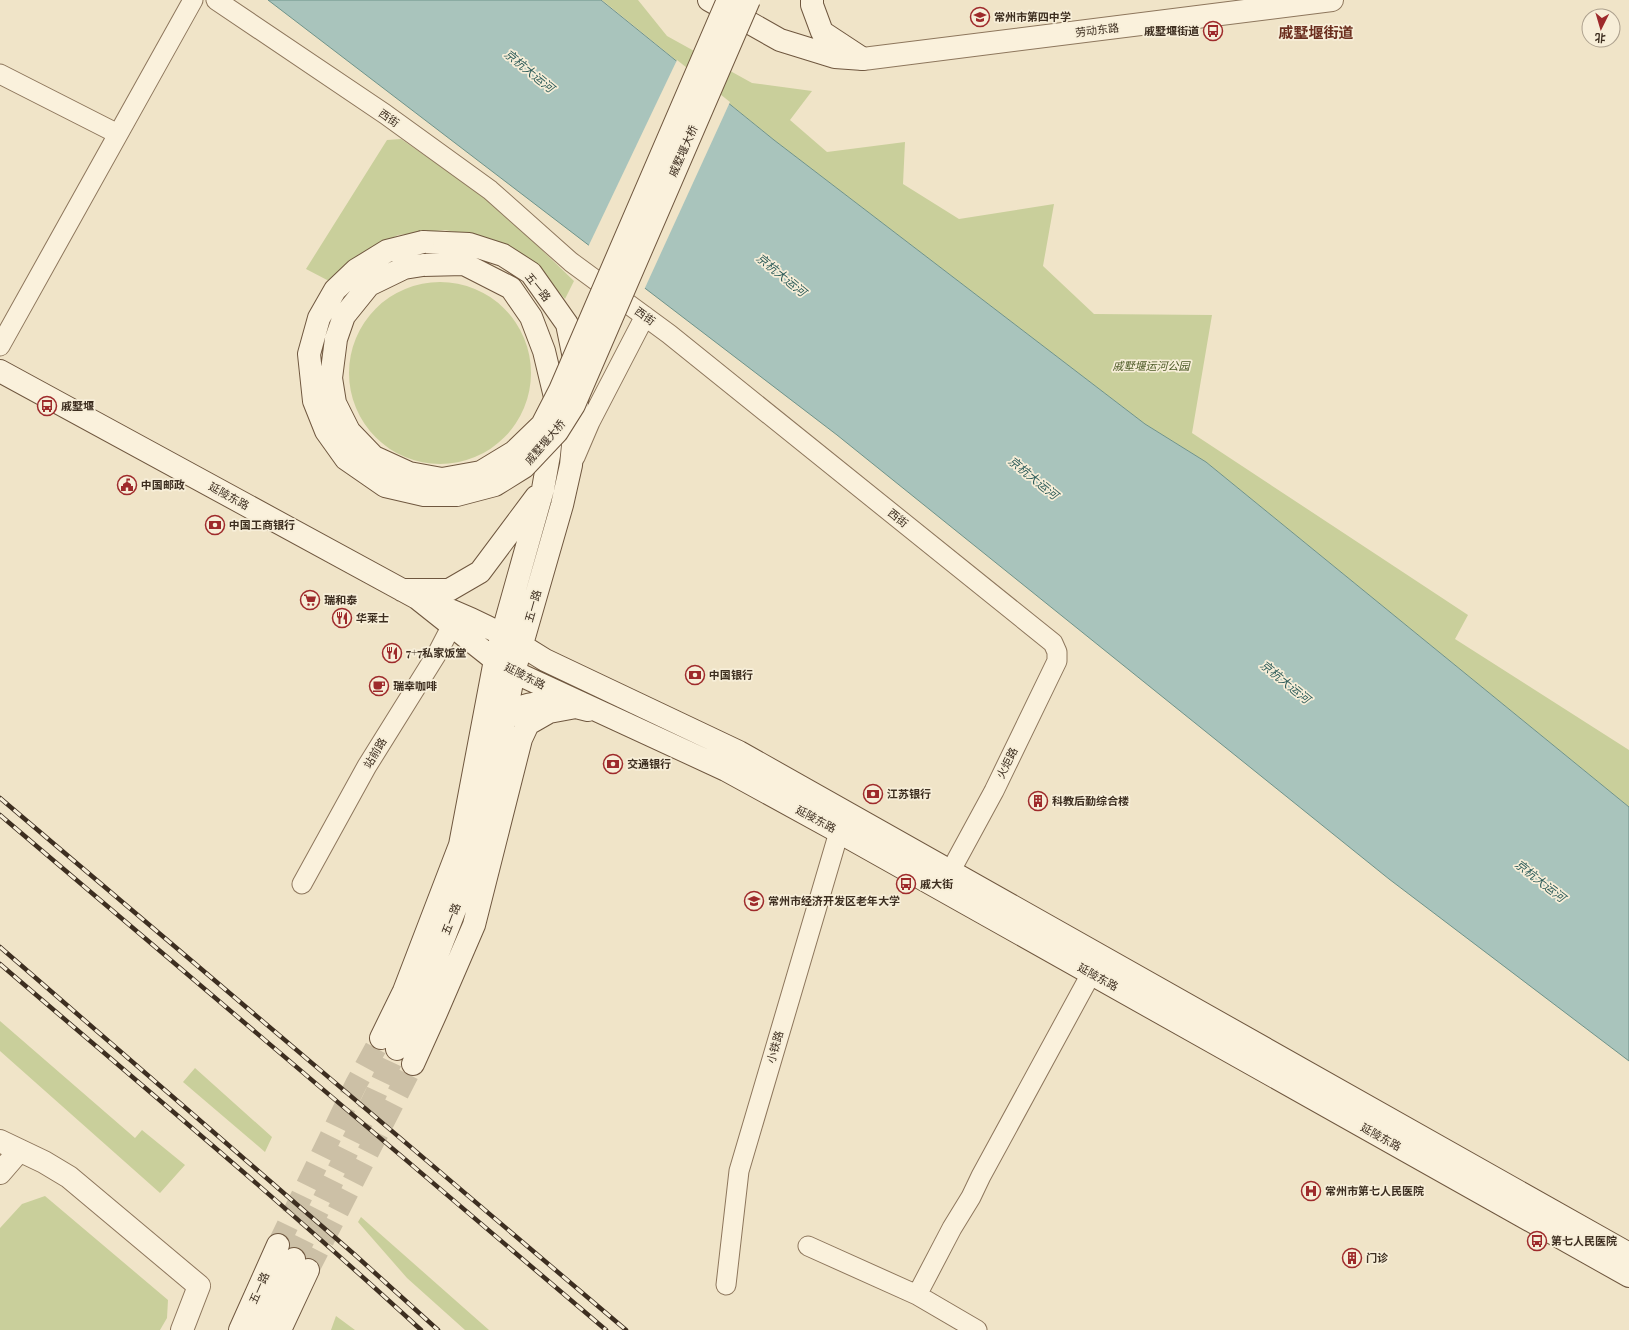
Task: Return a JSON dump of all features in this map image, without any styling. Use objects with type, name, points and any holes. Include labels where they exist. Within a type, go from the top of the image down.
[{"type":"main road","name":"劳动东路","points":[[709,0],[780,40],[835,57],[863,59],[1332,0]]},
{"type":"main road","name":"戚墅堰大桥","points":[[423,265],[404,268],[368,285],[344,316],[336,339],[332,378],[335,404],[349,431],[374,457],[410,473],[442,479],[481,472],[514,452],[542,425],[546,418],[560,390],[728,0]]},
{"type":"main road","name":"戚墅堰大桥","points":[[423,242],[387,251],[356,270],[334,290],[318,318],[309,354],[314,401],[326,431],[346,459],[385,486],[424,495],[457,495],[495,485],[524,467],[557,432],[574,405],[749,0]]},
{"type":"main road","points":[[812,0],[812,5],[822,32],[863,59]]},
{"type":"main road","name":"五一路","points":[[423,242],[469,244],[503,255],[531,273],[567,324],[579,382],[571,465],[562,506],[514,672],[480,846],[418,1004],[389,1043],[404,991],[460,846],[495,660],[543,488],[549,455],[555,397],[544,350],[531,317],[511,288],[464,264],[423,265]]},
{"type":"main road","name":"延陵东路","points":[[0,370],[410,594],[461,614],[522,645],[545,660],[739,752],[844,823],[1096,965],[1629,1276]]},
{"type":"main road","points":[[410,594],[449,590],[480,572],[543,488]]},
{"type":"main road","name":"延陵东路","points":[[410,594],[452,625],[495,660],[514,672],[950,872],[1096,965],[1629,1254]]},
{"type":"main road","points":[[504,720],[514,710],[529,704],[576,707],[602,713]]},
{"type":"main road","points":[[413,1064],[474,925],[521,739],[528,724],[536,719],[549,712],[576,707]]},
{"type":"main road","points":[[0,1141],[44,1162],[69,1177],[199,1286],[182,1330]]},
{"type":"main road","points":[[0,1173],[19,1151]]},
{"type":"main road","points":[[280,1330],[293,1258]]},
{"type":"main road","name":"五一路","points":[[240,1330],[293,1258]]},
{"type":"main road","name":"五一路","points":[[263,1330],[293,1258]]},
{"type":"street","points":[[0,346],[193,0]]},
{"type":"street","name":"西街","points":[[216,0],[385,114],[490,190],[571,262],[675,339],[1053,643],[1057,652]]},
{"type":"street","points":[[0,74],[118,134]]},
{"type":"street","points":[[571,465],[590,422],[645,316]]},
{"type":"street","name":"站前路","points":[[302,884],[367,766],[438,652],[452,625]]},
{"type":"street","name":"火炬路","points":[[950,872],[994,791],[1057,661],[1057,652]]},
{"type":"street","name":"小铁路","points":[[726,1285],[738,1172],[844,823]]},
{"type":"street","points":[[917,1295],[1096,965]]},
{"type":"street","points":[[808,1246],[917,1295],[977,1330]]},
{"type":"green space","name":"戚墅堰运河公园","points":[[602,0],[638,0],[667,36],[752,83],[812,91],[790,120],[827,152],[905,142],[903,184],[959,219],[1054,204],[1043,266],[1094,314],[1212,315],[1192,433],[1468,615],[1455,639],[1629,750],[1629,807],[1206,462],[1145,424],[774,140]]},
{"type":"green space","points":[[401,139],[490,200],[574,281],[565,299],[530,260],[492,239],[445,230],[398,235],[360,254],[329,281],[306,269],[387,140]]},
{"type":"green space","points":[[431,282],[449,282],[475,289],[491,297],[510,315],[516,322],[524,338],[531,364],[531,382],[524,408],[516,424],[498,443],[491,449],[466,460],[449,464],[431,464],[405,457],[389,449],[364,424],[356,408],[351,391],[349,382],[349,364],[356,338],[364,322],[389,297],[405,289],[422,284]]},
{"type":"green space","points":[[0,1021],[135,1138],[142,1130],[185,1165],[160,1193],[0,1051]]},
{"type":"green space","points":[[195,1068],[272,1137],[265,1152],[183,1082]]},
{"type":"green space","points":[[45,1196],[168,1300],[167,1318],[160,1330],[0,1330],[0,1228],[22,1204]]},
{"type":"green space","points":[[361,1217],[489,1330],[465,1330],[407,1278],[358,1222]]},
{"type":"green space","points":[[336,1316],[355,1330],[331,1330]]},
{"type":"water","name":"京杭大运河","points":[[268,0],[601,0],[774,140],[1145,424],[1206,462],[1629,807],[1629,1061],[1389,879],[837,435]]},
{"type":"pier","points":[[677,60],[730,102],[644,290],[588,247]]},
{"type":"tunnel","points":[[278,1245],[356,1084],[381,1038]]},
{"type":"tunnel","points":[[294,1259],[397,1049]]},
{"type":"tunnel","points":[[308,1270],[413,1064]]},
{"type":"railway","points":[[0,798],[626,1330]]},
{"type":"railway","points":[[0,815],[606,1330]]},
{"type":"railway","points":[[0,947],[354,1254],[438,1330]]},
{"type":"railway","points":[[0,964],[265,1191],[421,1330]]},
{"type":"place","name":"常州市第四中学","points":[[980,17]]},
{"type":"place","name":"戚墅堰街道","points":[[1213,31]]},
{"type":"place","name":"戚墅堰","points":[[47,406]]},
{"type":"place","name":"中国邮政","points":[[127,485]]},
{"type":"place","name":"中国工商银行","points":[[215,525]]},
{"type":"place","name":"瑞和泰","points":[[310,600]]},
{"type":"place","name":"华莱士","points":[[342,618]]},
{"type":"place","name":"7+7私家饭堂","points":[[392,653]]},
{"type":"place","name":"中国银行","points":[[695,675]]},
{"type":"place","name":"瑞幸咖啡","points":[[379,686]]},
{"type":"place","name":"交通银行","points":[[613,764]]},
{"type":"place","name":"江苏银行","points":[[873,794]]},
{"type":"place","name":"科教后勤综合楼","points":[[1038,801]]},
{"type":"place","name":"戚大街","points":[[906,884]]},
{"type":"place","name":"常州市经济开发区老年大学","points":[[754,901]]},
{"type":"place","name":"常州市第七人民医院","points":[[1311,1191]]},
{"type":"place","name":"第七人民医院","points":[[1537,1241]]},
{"type":"place","name":"门诊","points":[[1352,1258]]},
{"type":"district","name":"戚墅堰街道","points":[[1316,33]]}]
